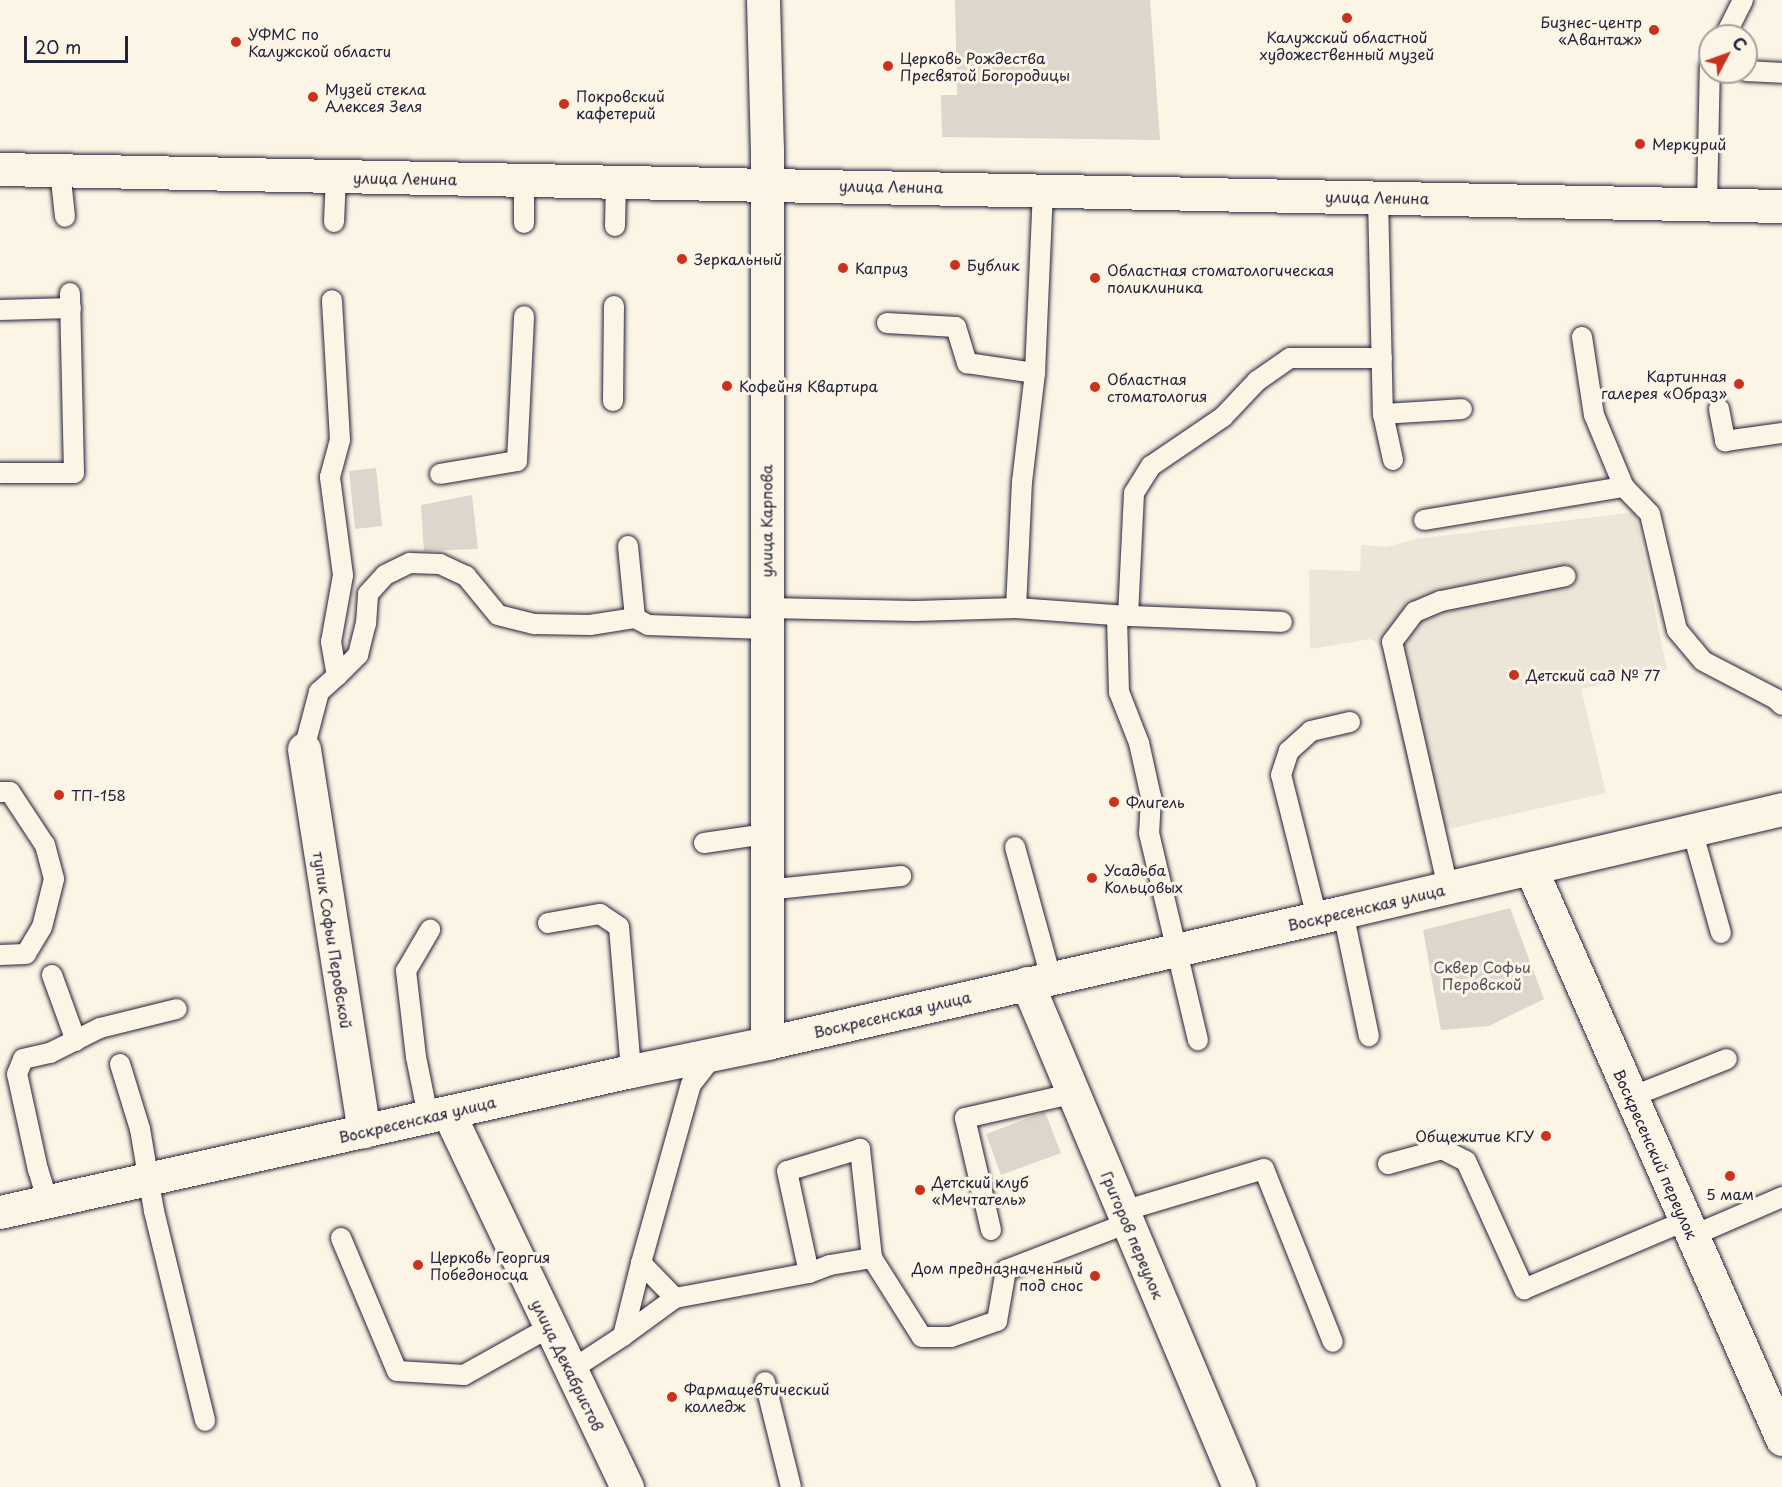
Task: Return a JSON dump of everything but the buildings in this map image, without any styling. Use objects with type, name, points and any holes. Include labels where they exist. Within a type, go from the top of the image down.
[{"type":"street","name":"улица Карпова","points":[[763,0],[766,185],[767,1043]]},
{"type":"street","name":"улица Ленина","points":[[0,169],[1782,206]]},
{"type":"street","name":"тупик Софьи Перовской","points":[[304,749],[364,1131]]},
{"type":"street","name":"Воскресенская улица","points":[[0,1212],[716,1052],[767,1043],[1448,888],[1782,809]]},
{"type":"street","name":"Воскресенский переулок","points":[[1531,868],[1630,1098],[1782,1439]]},
{"type":"street","name":"Григоров переулок","points":[[1039,981],[1075,1093],[1239,1487]]},
{"type":"street","name":"улица Декабристов","points":[[438,1114],[550,1327],[627,1487]]},
{"type":"lane","points":[[1731,24],[1743,0]]},
{"type":"lane","points":[[1758,72],[1782,73]]},
{"type":"lane","points":[[1707,204],[1709,84]]},
{"type":"lane","points":[[60,170],[65,217]]},
{"type":"lane","points":[[334,222],[336,176]]},
{"type":"lane","points":[[524,180],[524,223]]},
{"type":"lane","points":[[615,226],[616,181]]},
{"type":"lane","points":[[1016,608],[1022,482],[1035,373],[1043,189]]},
{"type":"lane","points":[[1378,198],[1383,414],[1392,460]]},
{"type":"lane","points":[[332,300],[340,440],[330,477],[343,575],[331,642],[337,676]]},
{"type":"lane","points":[[0,310],[71,301],[74,473],[0,473]]},
{"type":"lane","points":[[613,401],[614,306]]},
{"type":"lane","points":[[440,474],[517,461],[524,316]]},
{"type":"lane","points":[[887,323],[956,327],[967,363],[1035,373]]},
{"type":"lane","points":[[1582,337],[1594,415],[1624,488],[1650,514],[1677,630],[1703,661],[1776,699],[1782,705]]},
{"type":"lane","points":[[1198,1040],[1149,833],[1151,797],[1139,743],[1119,692],[1122,616],[1134,493],[1151,466],[1223,417],[1257,381],[1290,358],[1382,358]]},
{"type":"lane","points":[[1383,414],[1462,409]]},
{"type":"lane","points":[[1719,409],[1725,441],[1782,433]]},
{"type":"lane","points":[[1424,520],[1624,488]]},
{"type":"lane","points":[[628,546],[635,618]]},
{"type":"lane","points":[[304,749],[319,692],[358,655],[366,624],[368,594],[385,575],[410,562],[440,564],[466,576],[498,615],[535,624],[590,624],[635,618],[648,625],[1016,608],[1122,616],[1282,622]]},
{"type":"lane","points":[[1448,888],[1392,642],[1415,612],[1441,601],[1566,576]]},
{"type":"lane","points":[[1350,722],[1311,731],[1289,751],[1281,775],[1369,1036]]},
{"type":"lane","points":[[0,792],[10,792],[45,845],[54,879],[42,927],[26,954],[0,955]]},
{"type":"lane","points":[[1692,830],[1721,933]]},
{"type":"lane","points":[[704,843],[766,834]]},
{"type":"lane","points":[[1015,847],[1039,981]]},
{"type":"lane","points":[[766,891],[901,876]]},
{"type":"lane","points":[[548,923],[600,914],[619,927],[631,1071]]},
{"type":"lane","points":[[430,930],[406,971],[416,1057],[438,1114]]},
{"type":"lane","points":[[52,975],[76,1041]]},
{"type":"lane","points":[[48,1202],[38,1170],[17,1074],[23,1059],[50,1053],[100,1028],[177,1009]]},
{"type":"lane","points":[[622,1336],[691,1084],[716,1052]]},
{"type":"lane","points":[[1630,1098],[1727,1059]]},
{"type":"lane","points":[[120,1064],[140,1129],[147,1180],[205,1420]]},
{"type":"lane","points":[[991,1230],[965,1119],[1075,1093]]},
{"type":"lane","points":[[809,1273],[787,1171],[860,1149],[872,1258],[922,1337],[951,1337],[997,1321],[1006,1270],[1125,1217],[1264,1169],[1333,1342]]},
{"type":"lane","points":[[1388,1164],[1442,1149],[1466,1161],[1524,1289],[1782,1197]]},
{"type":"lane","points":[[340,1238],[397,1371],[464,1375],[550,1327]]},
{"type":"lane","points":[[571,1370],[675,1298],[809,1273],[830,1265],[872,1258]]},
{"type":"lane","points":[[641,1263],[675,1298]]},
{"type":"lane","points":[[765,1382],[791,1487]]},
{"type":"shaded area","name":"Детский сад № 77","points":[[1635,512],[1667,670],[1581,689],[1606,793],[1422,835],[1382,647],[1371,639],[1310,649],[1309,570],[1360,571],[1361,545],[1387,547],[1416,539]]},
{"type":"green space","points":[[955,0],[1150,0],[1160,140],[942,137],[941,95],[957,95]]},
{"type":"green space","points":[[376,468],[382,526],[355,529],[349,471]]},
{"type":"green space","points":[[472,495],[478,549],[424,551],[421,505]]},
{"type":"green space","name":"Сквер Софьи Перовской","points":[[1510,908],[1544,999],[1489,1026],[1441,1030],[1423,930]]},
{"type":"green space","points":[[1045,1112],[1061,1153],[1001,1175],[986,1134]]},
{"type":"place","name":"Калужский областной художественный музей","points":[[1347,18]]},
{"type":"place","name":"Бизнес-центр «Авантаж»","points":[[1654,30]]},
{"type":"place","name":"УФМС по Калужской области","points":[[236,42]]},
{"type":"place","name":"Церковь Рождества Пресвятой Богородицы","points":[[888,66]]},
{"type":"place","name":"Музей стекла Алексея Зеля","points":[[313,97]]},
{"type":"place","name":"Покровский кафетерий","points":[[564,104]]},
{"type":"place","name":"Меркурий","points":[[1640,144]]},
{"type":"place","name":"Зеркальный","points":[[682,259]]},
{"type":"place","name":"Бублик","points":[[955,265]]},
{"type":"place","name":"Каприз","points":[[843,268]]},
{"type":"place","name":"Областная стоматологическая поликлиника","points":[[1095,278]]},
{"type":"place","name":"Картинная галерея «Образ»","points":[[1739,384]]},
{"type":"place","name":"Кофейня Квартира","points":[[727,386]]},
{"type":"place","name":"Областная стоматология","points":[[1095,387]]},
{"type":"place","name":"Детский сад № 77","points":[[1514,675]]},
{"type":"place","name":"ТП-158","points":[[59,795]]},
{"type":"place","name":"Флигель","points":[[1114,802]]},
{"type":"place","name":"Усадьба Кольцовых","points":[[1092,878]]},
{"type":"place","name":"Общежитие КГУ","points":[[1546,1136]]},
{"type":"place","name":"5 мам","points":[[1730,1176]]},
{"type":"place","name":"Детский клуб «Мечтатель»","points":[[920,1190]]},
{"type":"place","name":"Церковь Георгия Победоносца","points":[[418,1265]]},
{"type":"place","name":"Дом предназначенный под снос","points":[[1095,1276]]},
{"type":"place","name":"Фармацевтический колледж","points":[[672,1397]]}]
